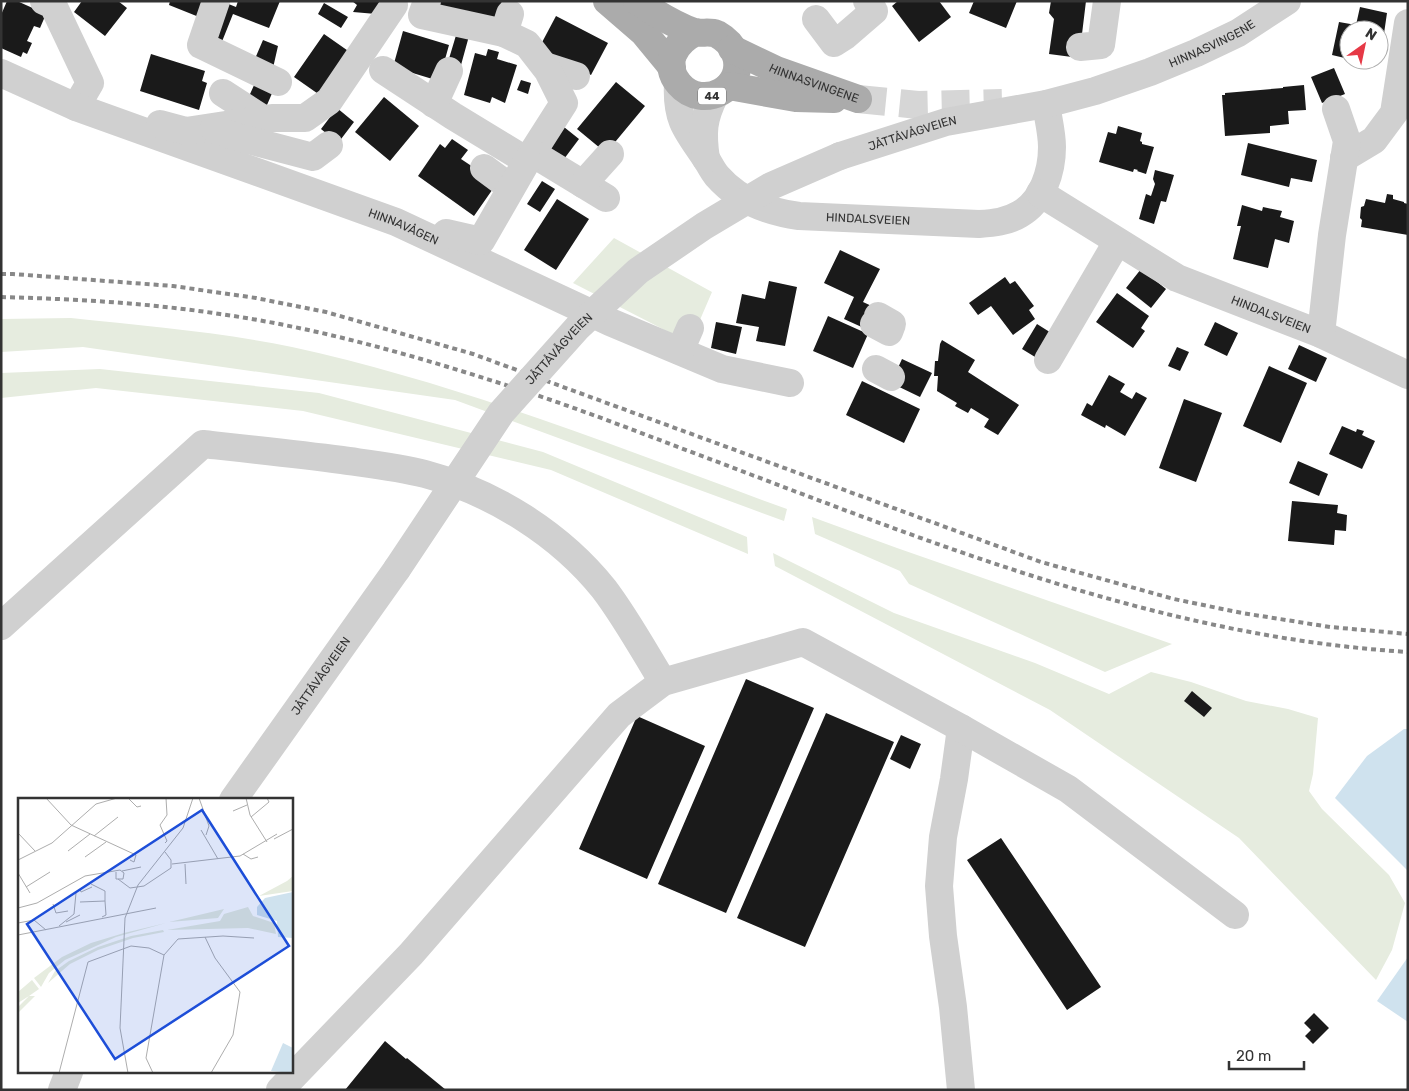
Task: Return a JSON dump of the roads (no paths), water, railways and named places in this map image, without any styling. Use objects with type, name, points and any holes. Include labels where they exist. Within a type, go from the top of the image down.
[{"type":"main road","name":"44","points":[[607,1],[644,33],[686,91],[695,96],[708,97],[722,90],[736,71],[735,54],[725,39],[716,34],[696,32],[658,15],[637,1]]},
{"type":"main road","points":[[675,75],[672,57],[676,47],[686,37],[696,32]]},
{"type":"main road","name":"HINNASVINGENE","points":[[722,90],[796,98],[858,99],[776,70],[732,48]]},
{"type":"street","points":[[44,1],[53,5],[90,83],[76,107]]},
{"type":"street","points":[[216,1],[201,45],[292,88],[329,101],[394,5]]},
{"type":"street","points":[[1080,47],[1101,45],[1106,1]]},
{"type":"street","name":"HINNASVINGENE","points":[[1046,104],[1114,85],[1196,54],[1238,33],[1287,1]]},
{"type":"street","points":[[816,19],[834,43],[845,36],[871,6]]},
{"type":"street","points":[[396,222],[481,241],[511,188],[564,103],[557,73],[513,37],[431,17]]},
{"type":"street","points":[[1336,109],[1345,149],[1374,140],[1394,113],[1405,65],[1408,23]]},
{"type":"street","points":[[383,70],[444,110],[580,192],[606,198]]},
{"type":"street","points":[[444,110],[449,71]]},
{"type":"street","name":"HINNAVÅGEN","points":[[1,73],[76,107],[396,222],[610,322],[685,340],[722,369],[775,374]]},
{"type":"street","name":"HINDALSVEIEN","points":[[675,75],[677,104],[682,120],[691,139],[718,177],[744,199],[771,211],[799,216],[979,224],[998,223],[1022,214],[1032,205],[1048,180],[1052,146],[1046,104]]},
{"type":"street","points":[[76,107],[98,105],[186,131],[270,118],[305,118],[292,88]]},
{"type":"street","points":[[270,118],[292,88]]},
{"type":"street","name":"HINDALSVEIEN","points":[[706,159],[703,140],[704,122],[707,112],[722,90]]},
{"type":"street","points":[[223,93],[270,118]]},
{"type":"street","name":"JÅTTÅVÅGVEIEN","points":[[234,798],[396,568],[501,413],[578,327],[638,271],[704,226],[772,186],[840,156],[946,122],[1046,104]]},
{"type":"street","points":[[211,127],[233,136],[314,157],[329,145]]},
{"type":"street","name":"HINDALSVEIEN","points":[[1321,334],[1332,235],[1345,149]]},
{"type":"street","points":[[580,192],[610,154]]},
{"type":"street","points":[[484,168],[511,188]]},
{"type":"street","name":"HINDALSVEIEN","points":[[1040,193],[1177,278],[1321,334],[1408,375]]},
{"type":"street","points":[[1113,285],[1125,247]]},
{"type":"street","points":[[1048,360],[1125,247]]},
{"type":"street","points":[[1,626],[203,444],[380,465],[425,474],[466,488],[508,508],[544,532],[583,566],[618,609],[663,682]]},
{"type":"street","points":[[280,1090],[411,954],[619,715],[663,682],[803,642],[1068,789],[1235,915]]},
{"type":"street","points":[[961,728],[954,780],[943,837],[939,886],[961,1090]]},
{"type":"street","points":[[62,1090],[68,1074]]},
{"type":"water","points":[[1404,729],[1408,729],[1408,871],[1335,798],[1367,756]]},
{"type":"water","points":[[1408,957],[1408,1022],[1377,1001]]},
{"type":"tunnel","points":[[858,99],[918,105],[1002,103]]},
{"type":"railway","points":[[1,274],[173,286],[256,298],[326,312],[473,354],[1041,562],[1174,599],[1242,613],[1330,627],[1408,634]]},
{"type":"railway","points":[[1,297],[111,302],[193,310],[294,327],[367,344],[440,364],[552,400],[850,512],[1032,576],[1124,603],[1217,625],[1312,642],[1408,652]]}]
